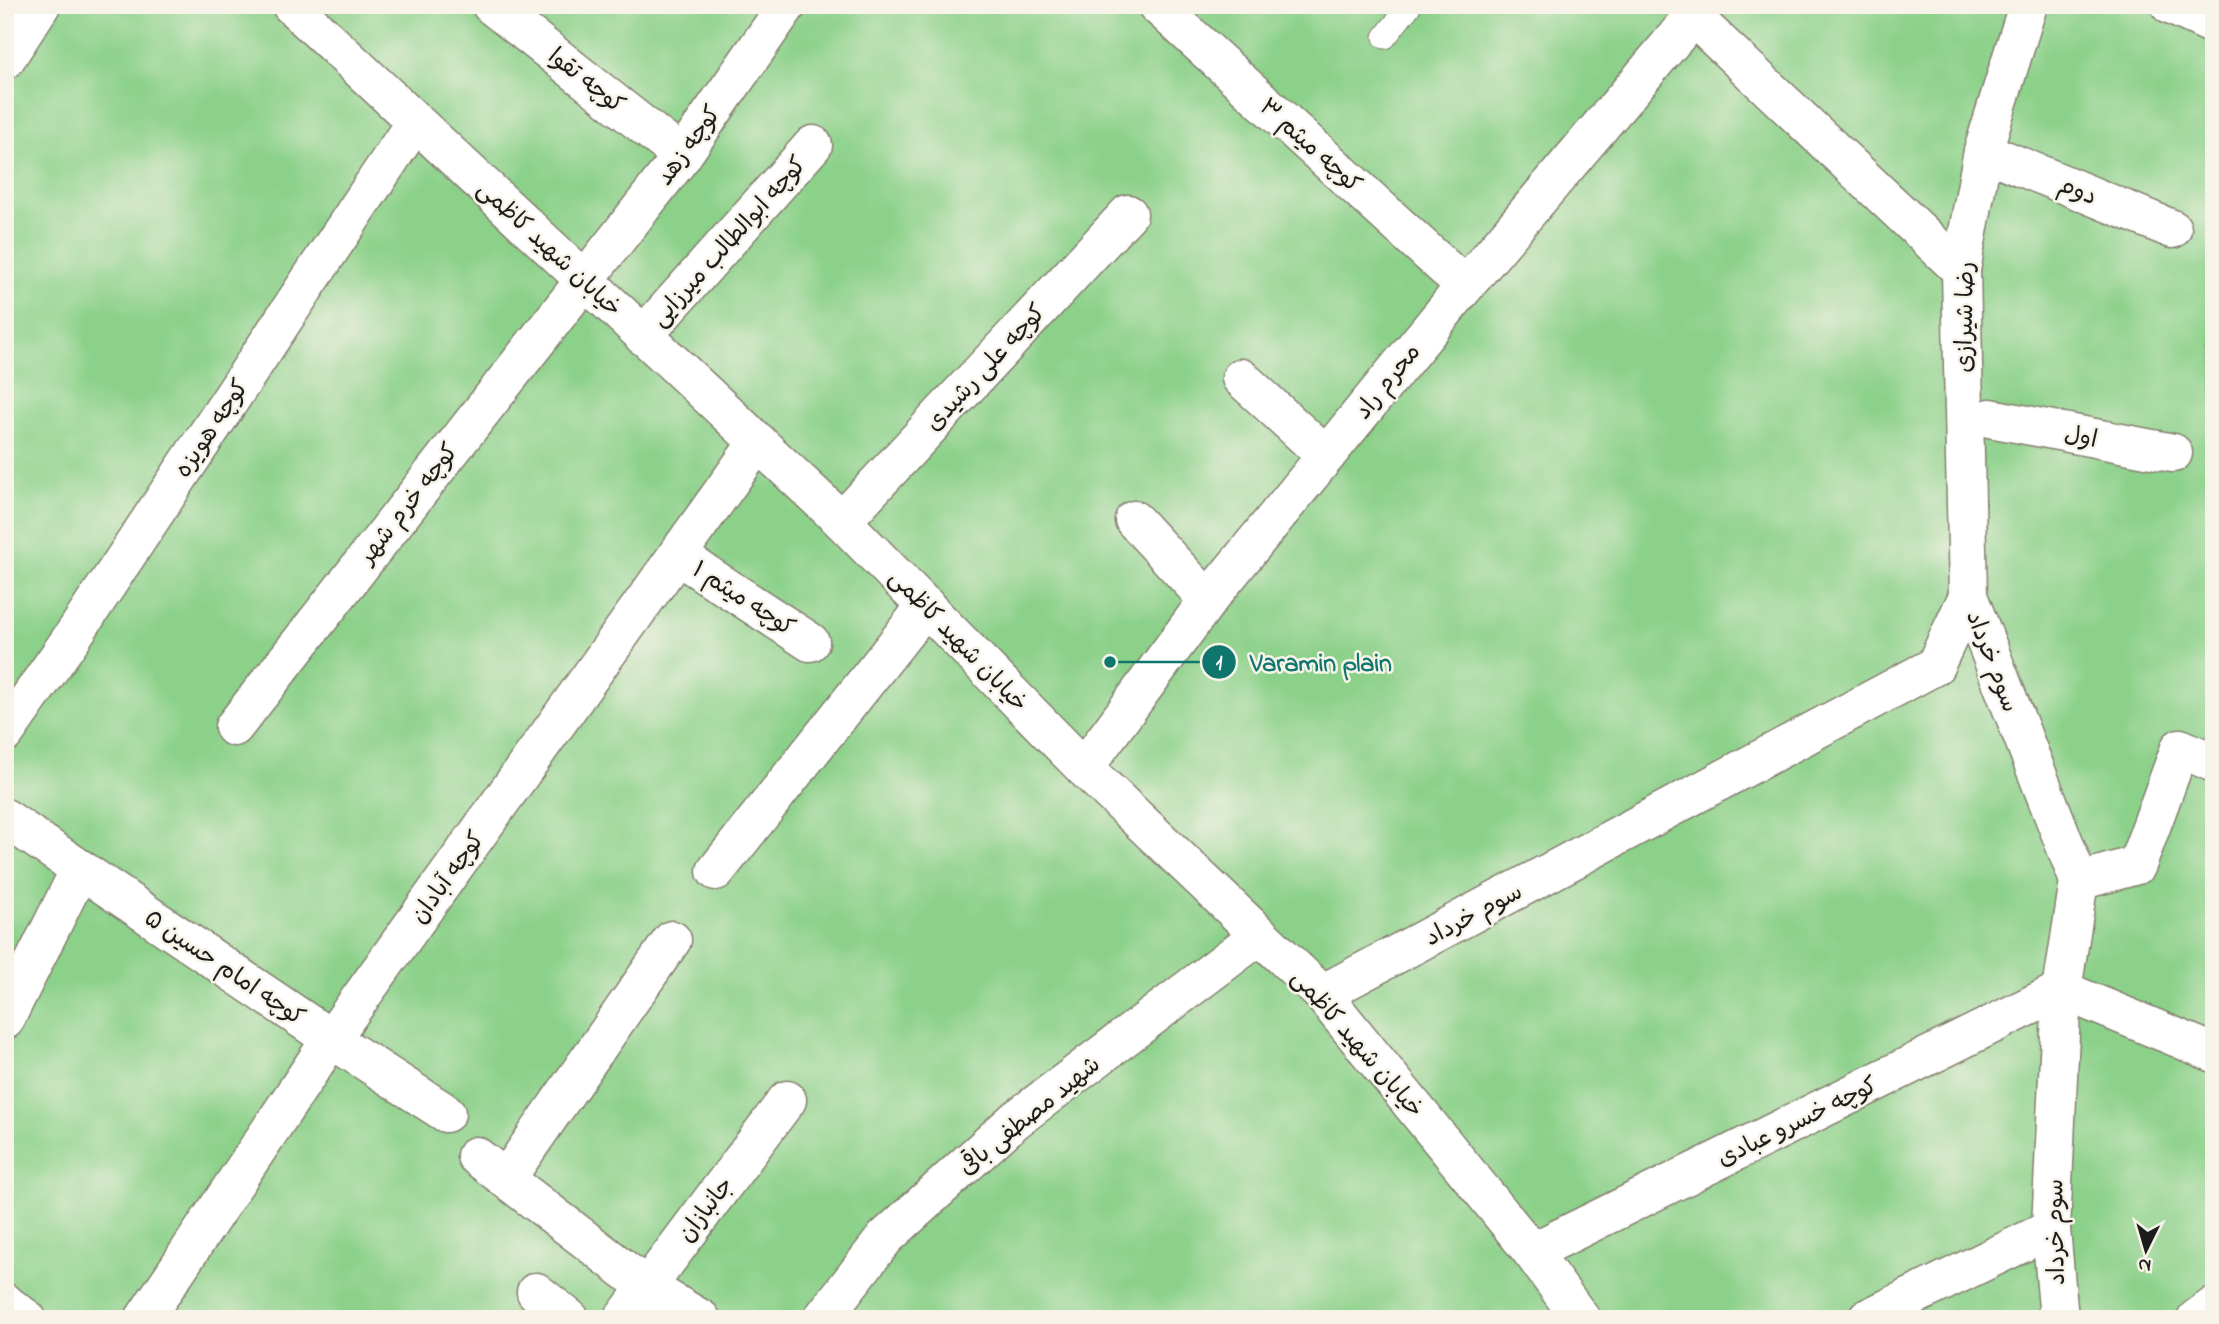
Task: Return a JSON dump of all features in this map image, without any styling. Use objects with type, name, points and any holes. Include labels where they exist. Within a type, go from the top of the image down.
[{"type":"street","points":[[5,60],[41,5]]},
{"type":"street","name":"خیابان شهید کاظمی","points":[[291,5],[842,521],[1084,768],[1322,995],[1532,1252],[1581,1319]]},
{"type":"street","name":"کوچه تقوا","points":[[491,5],[682,156]]},
{"type":"street","name":"کوچه زهد","points":[[583,280],[682,156],[787,5]]},
{"type":"street","name":"کوچه میثم ۳","points":[[1157,5],[1465,286]]},
{"type":"street","name":"رضا شیرازی","points":[[1968,596],[1961,270],[1983,151],[2028,5]]},
{"type":"street","points":[[2170,5],[2214,25]]},
{"type":"street","points":[[1698,11],[1961,270]]},
{"type":"street","name":"محرم راد","points":[[1084,768],[1208,600],[1465,286],[1698,11]]},
{"type":"street","name":"کوچه هویزه","points":[[5,733],[77,630],[415,121]]},
{"type":"street","name":"کوچه ابوالطالب میرزایی","points":[[643,336],[813,145]]},
{"type":"street","name":"دوم","points":[[1983,151],[2172,229]]},
{"type":"street","name":"کوچه علی رشیدی","points":[[842,521],[1128,214]]},
{"type":"street","name":"کوچه خرم شهر","points":[[234,727],[583,280]]},
{"type":"street","points":[[1241,378],[1326,456]]},
{"type":"street","name":"اول","points":[[1990,418],[2173,453]]},
{"type":"street","name":"کوچه آبادان","points":[[144,1319],[331,1039],[758,442]]},
{"type":"street","points":[[1134,520],[1208,600]]},
{"type":"street","name":"کوچه میثم ۱","points":[[677,555],[810,642]]},
{"type":"street","name":"سوم خرداد","points":[[1968,596],[2079,881],[2062,990],[2051,1229],[2059,1319]]},
{"type":"street","name":"سوم خرداد","points":[[1322,995],[1935,666],[1968,596]]},
{"type":"street","points":[[716,871],[926,606]]},
{"type":"street","points":[[2079,881],[2137,865],[2180,748],[2214,764]]},
{"type":"street","name":"کوچه امام حسین ۵","points":[[5,818],[331,1039],[446,1113]]},
{"type":"street","points":[[5,1020],[80,869]]},
{"type":"street","name":"شهید مصطفی باقی","points":[[822,1319],[885,1238],[1014,1121],[1259,935]]},
{"type":"street","points":[[506,1179],[672,940]]},
{"type":"street","points":[[2062,990],[2214,1053]]},
{"type":"street","name":"کوچه خسرو عبادی","points":[[1532,1252],[2062,990]]},
{"type":"street","name":"جانبازان","points":[[623,1319],[787,1100]]},
{"type":"street","points":[[477,1156],[647,1287],[701,1319]]},
{"type":"street","points":[[1868,1318],[2051,1229]]},
{"type":"street","points":[[536,1292],[570,1319]]},
{"type":"street","points":[[2196,1319],[2214,1306]]},
{"type":"lane","points":[[1385,37],[1410,5]]},
{"type":"green space","points":[[5,5],[2214,5],[2214,1319],[5,1319]]},
{"type":"place","name":"Varamin plain","points":[[1110,662]]}]
